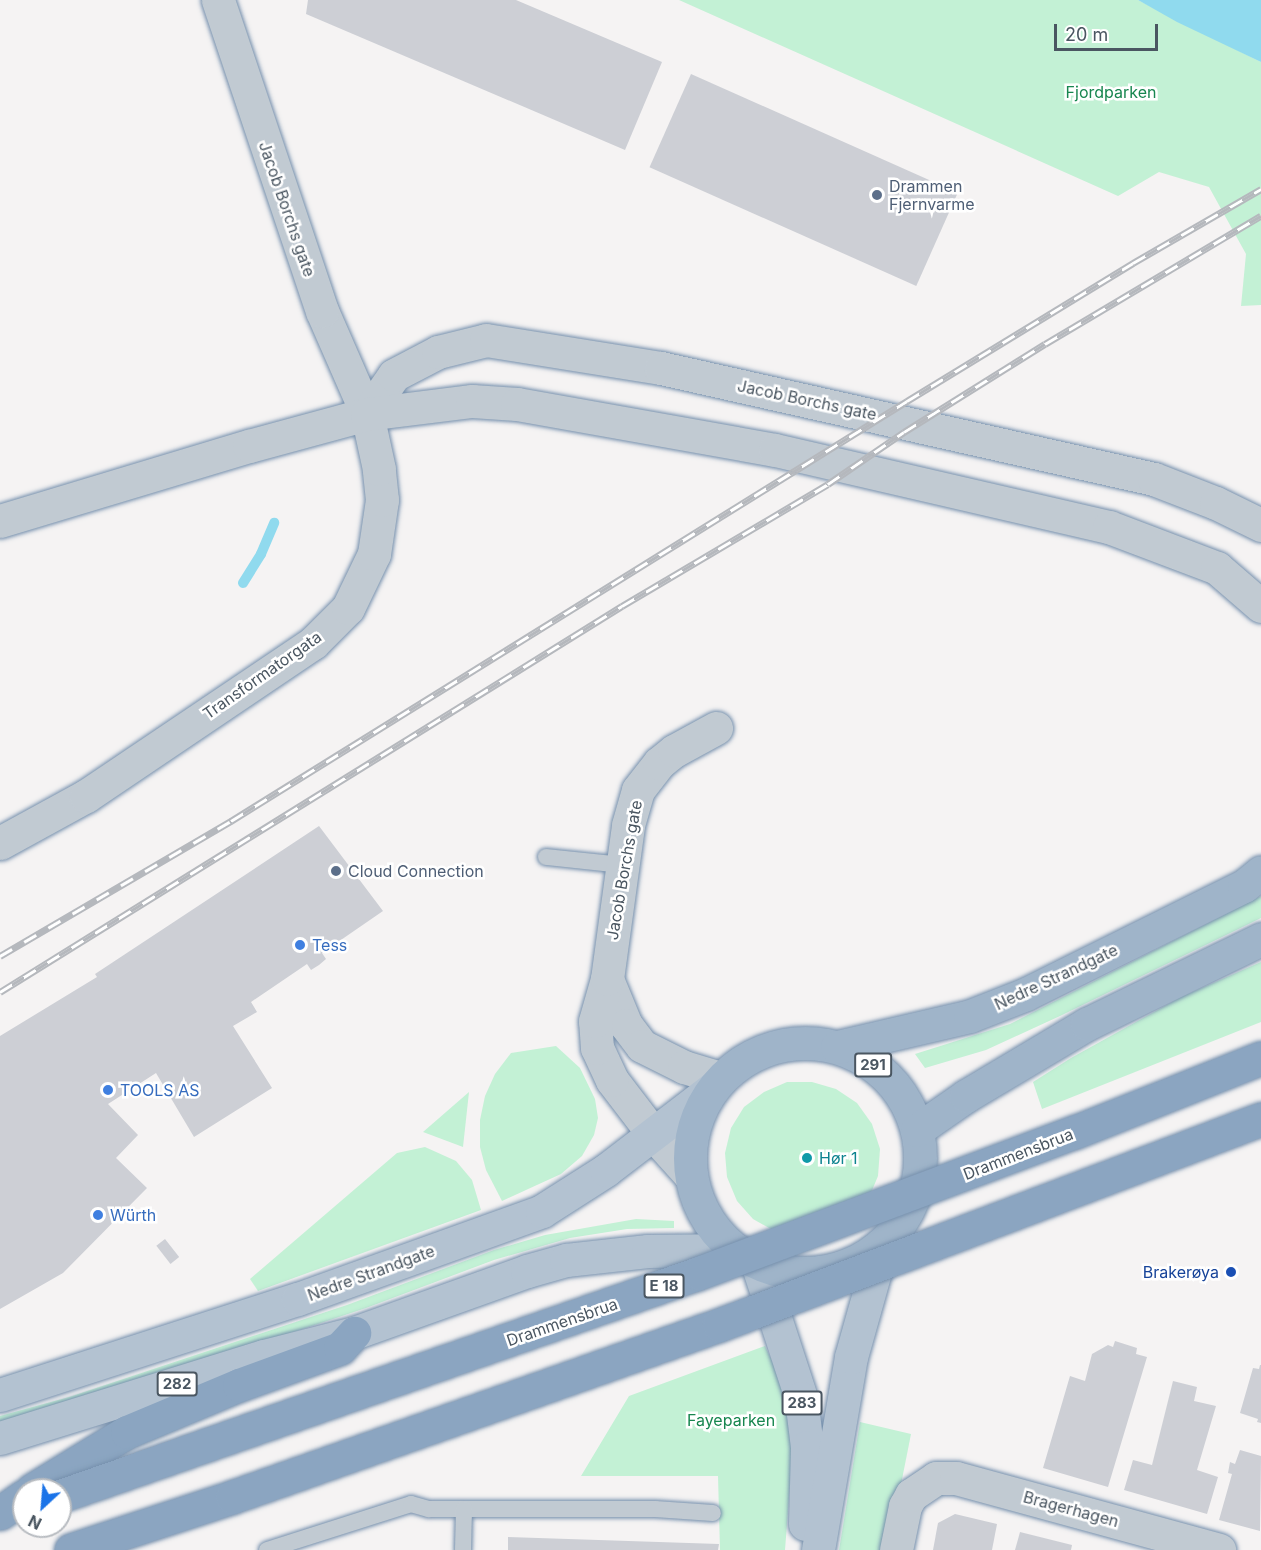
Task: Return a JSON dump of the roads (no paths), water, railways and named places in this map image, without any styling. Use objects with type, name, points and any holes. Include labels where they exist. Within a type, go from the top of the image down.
[{"type":"highway","name":"Nedre Strandgate","points":[[837,1047],[969,1016],[1026,994],[1244,886],[1261,872]]},
{"type":"highway","points":[[917,1130],[966,1096],[1087,1024],[1261,939]]},
{"type":"highway","name":"291","points":[[812,1042],[837,1047],[860,1056],[879,1069],[905,1101],[917,1130],[920,1168],[917,1187],[909,1208],[897,1227],[883,1243],[865,1257],[823,1272],[800,1273],[778,1270],[747,1257],[719,1236],[706,1218],[690,1175],[689,1153],[693,1130],[700,1108],[716,1084],[741,1062],[763,1050],[787,1043],[812,1042]]},
{"type":"highway","name":"Drammensbrua","points":[[72,1492],[699,1273],[1075,1132],[1261,1058]]},
{"type":"highway","points":[[71,1550],[232,1497],[719,1325],[1261,1119]]},
{"type":"highway","name":"E 18","points":[[52,1478],[127,1432],[239,1385],[340,1348],[354,1334]]},
{"type":"highway","points":[[0,1515],[12,1506]]},
{"type":"main road","name":"Nedre Strandgate","points":[[0,1395],[298,1299],[542,1211],[581,1188],[654,1135],[716,1084]]},
{"type":"main road","name":"283","points":[[818,1550],[851,1357],[883,1243]]},
{"type":"main road","name":"E 18","points":[[354,1334],[527,1271],[566,1260],[648,1251],[747,1257]]},
{"type":"main road","name":"283","points":[[747,1257],[795,1373],[801,1398],[807,1476],[802,1550]]},
{"type":"main road","name":"282","points":[[0,1438],[264,1356],[354,1334]]},
{"type":"street","name":"Jacob Borchs gate","points":[[218,0],[322,311],[368,414]]},
{"type":"street","name":"Jacob Borchs gate","points":[[368,414],[394,375],[438,351],[486,340],[661,368],[1154,479],[1216,503],[1261,525]]},
{"type":"street","points":[[0,521],[249,446],[368,414],[472,401],[517,404],[775,450],[1109,527],[1217,568],[1261,606]]},
{"type":"street","name":"Transformatorgata","points":[[0,843],[86,796],[313,643],[348,608],[374,554],[382,500],[379,469],[368,414]]},
{"type":"street","name":"Jacob Borchs gate","points":[[690,1175],[654,1135],[612,1080],[597,1048],[595,1021],[607,979],[632,806],[646,777],[674,751],[716,728]]},
{"type":"street","name":"Jacob Borchs gate","points":[[607,979],[626,1025],[642,1046],[716,1084]]},
{"type":"street","name":"Bragerhagen","points":[[897,1550],[905,1506],[911,1495],[936,1478],[956,1478],[1219,1550]]},
{"type":"lane","points":[[546,857],[622,865]]},
{"type":"lane","points":[[267,1550],[411,1504],[429,1509],[655,1509],[713,1513]]},
{"type":"lane","points":[[463,1550],[464,1509]]},
{"type":"water","points":[[1138,0],[1261,0],[1261,62],[1177,22]]},
{"type":"waterway","points":[[243,583],[261,554],[274,523]]},
{"type":"railway","points":[[0,956],[231,821],[907,401],[1133,263],[1261,189]]},
{"type":"railway","points":[[0,992],[622,606],[828,484],[904,432],[1045,344],[1261,216]]},
{"type":"place","name":"Drammen Fjernvarme","points":[[877,195]]},
{"type":"place","name":"Cloud Connection","points":[[336,871]]},
{"type":"place","name":"Tess","points":[[300,945]]},
{"type":"place","name":"TOOLS AS","points":[[108,1090]]},
{"type":"place","name":"Hør 1","points":[[807,1158]]},
{"type":"place","name":"Würth","points":[[98,1215]]},
{"type":"place","name":"Brakerøya","points":[[1231,1272]]},
{"type":"park label","name":"Fjordparken","points":[[1111,92]]},
{"type":"park label","name":"Fayeparken","points":[[731,1420]]}]
